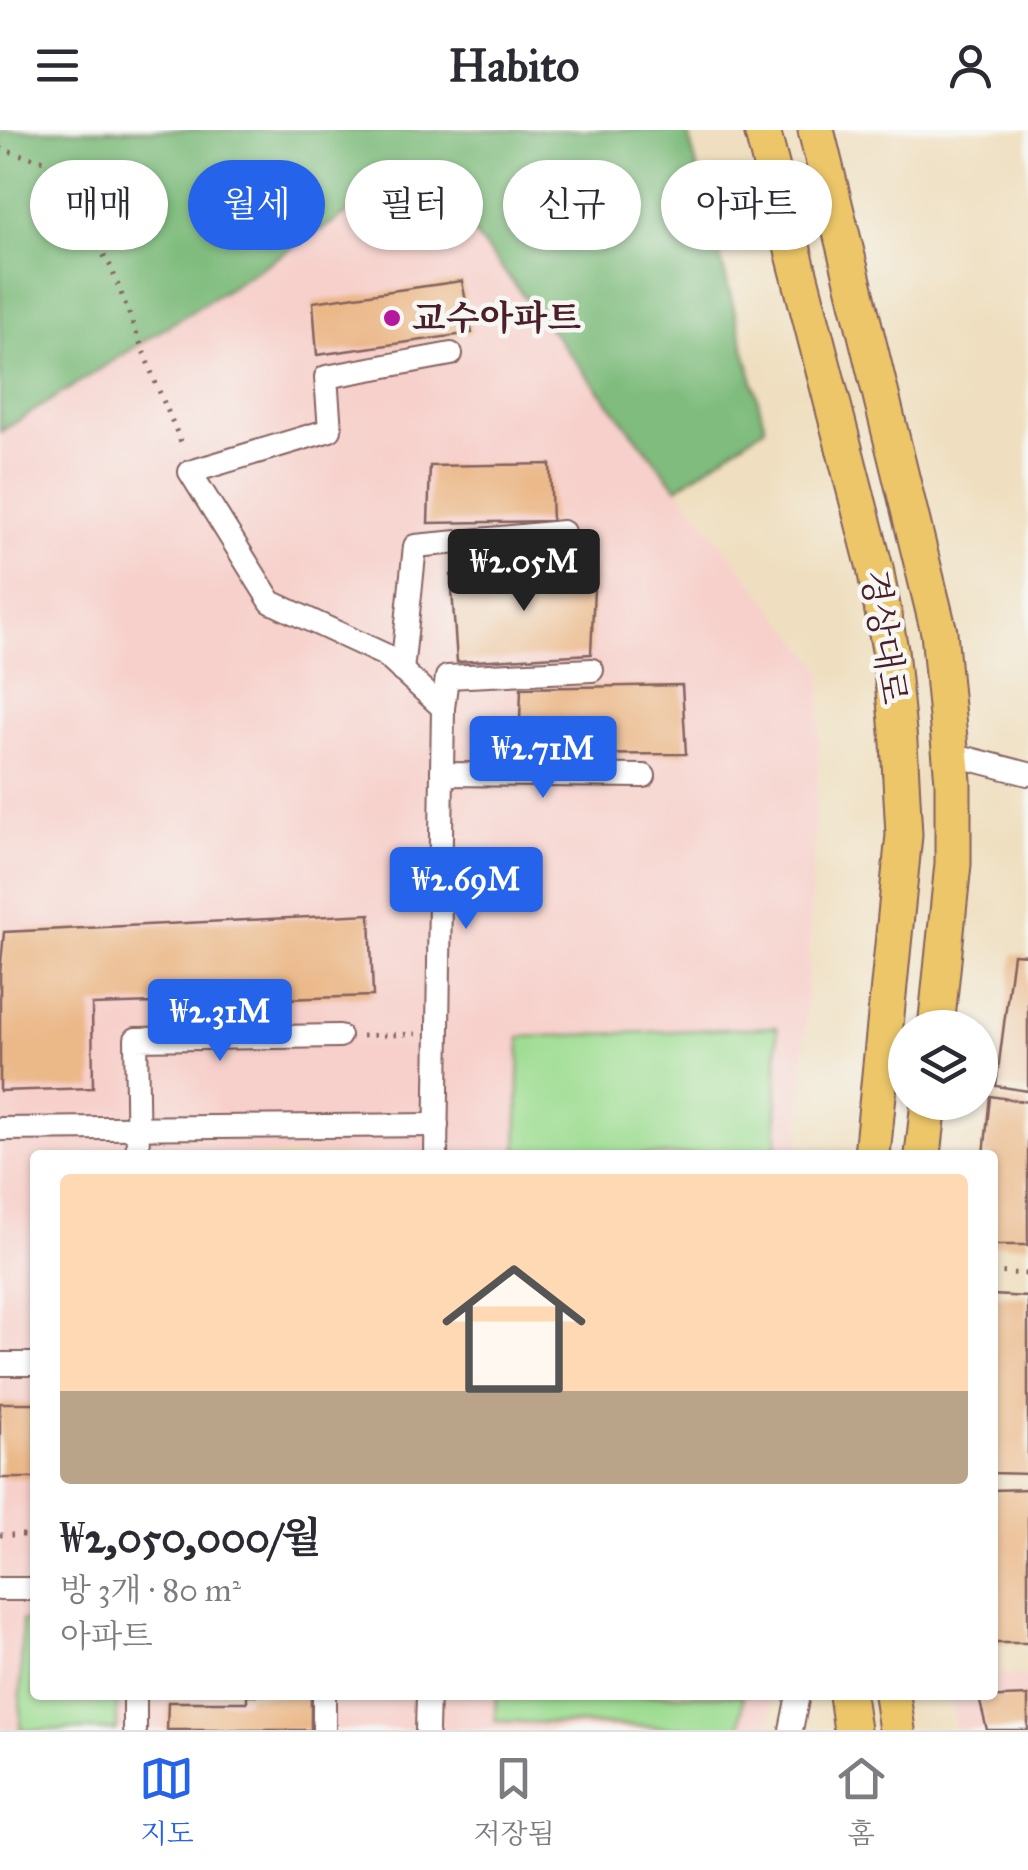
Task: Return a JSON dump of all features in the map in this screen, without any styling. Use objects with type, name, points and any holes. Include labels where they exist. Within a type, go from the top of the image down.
[{"type":"main road","name":"경상대로","points":[[762,130],[875,568],[890,650],[904,834],[872,1150]]},
{"type":"main road","name":"경상대로","points":[[816,130],[939,632],[953,781],[953,864],[938,1010]]},
{"type":"main road","points":[[923,1150],[926,1120]]},
{"type":"main road","points":[[848,1700],[852,1730]]},
{"type":"street","points":[[443,708],[385,655],[271,602],[190,472],[330,430],[326,377],[451,354]]},
{"type":"street","points":[[402,671],[415,546],[563,532]]},
{"type":"street","points":[[436,1150],[446,678],[592,670]]},
{"type":"street","points":[[951,754],[1028,774]]},
{"type":"street","points":[[442,774],[644,776]]},
{"type":"street","points":[[138,1150],[136,1039],[339,1036]]},
{"type":"street","points":[[0,1128],[437,1125]]},
{"type":"street","points":[[0,1364],[30,1364]]},
{"type":"street","points":[[0,1589],[30,1588]]},
{"type":"street","points":[[135,1700],[135,1730]]},
{"type":"street","points":[[324,1700],[324,1730]]},
{"type":"street","points":[[428,1700],[428,1730]]},
{"type":"street","points":[[791,1730],[797,1700]]},
{"type":"path","points":[[0,149],[45,162],[111,266],[154,380],[182,439],[190,472]]},
{"type":"path","points":[[339,1036],[438,1033]]},
{"type":"path","points":[[998,1272],[1028,1274]]},
{"type":"path","points":[[0,1535],[30,1535]]},
{"type":"shaded area","points":[[345,215],[345,250],[483,250],[483,245],[822,669],[799,1150],[30,1150],[30,1700],[773,1700],[771,1730],[0,1730],[0,432],[289,250],[325,250],[325,227]]},
{"type":"shaded area","points":[[998,1673],[1028,1678],[1028,1730],[956,1730],[952,1700],[998,1700]]},
{"type":"green space","points":[[0,130],[687,130],[695,160],[661,160],[661,250],[719,250],[765,427],[677,488],[483,245],[483,160],[345,160],[345,215],[325,227],[325,160],[188,160],[188,250],[289,250],[0,432]]},
{"type":"green space","points":[[777,1027],[777,1150],[517,1150],[520,1037]]},
{"type":"green space","points":[[30,1620],[30,1700],[117,1700],[117,1730],[20,1730],[22,1621]]},
{"type":"green space","points":[[496,1700],[743,1700],[741,1730],[495,1721]]},
{"type":"building","name":"교수아파트","points":[[462,281],[472,333],[317,355],[313,302]]},
{"type":"building","points":[[550,464],[552,521],[428,523],[430,466]]},
{"type":"building","points":[[595,566],[591,654],[457,662],[451,575]]},
{"type":"building","points":[[682,685],[686,754],[519,755],[521,688]]},
{"type":"building","points":[[370,914],[373,996],[92,1005],[93,1088],[0,1091],[4,932]]},
{"type":"building","points":[[1013,954],[1028,955],[1028,1091],[998,1086]]},
{"type":"building","points":[[998,1097],[1028,1102],[1028,1245],[998,1245],[998,1150],[985,1150],[988,1120],[998,1120]]},
{"type":"building","points":[[998,1295],[1028,1297],[1028,1474],[998,1473]]},
{"type":"building","points":[[0,1403],[30,1403],[30,1478],[0,1478]]},
{"type":"building","points":[[1028,1489],[1028,1643],[998,1643],[998,1490]]},
{"type":"building","points":[[1028,1696],[1028,1730],[987,1730],[980,1700]]},
{"type":"building","points":[[311,1700],[311,1730],[167,1730],[168,1702]]},
{"type":"place","name":"교수아파트","points":[[392,318]]}]
